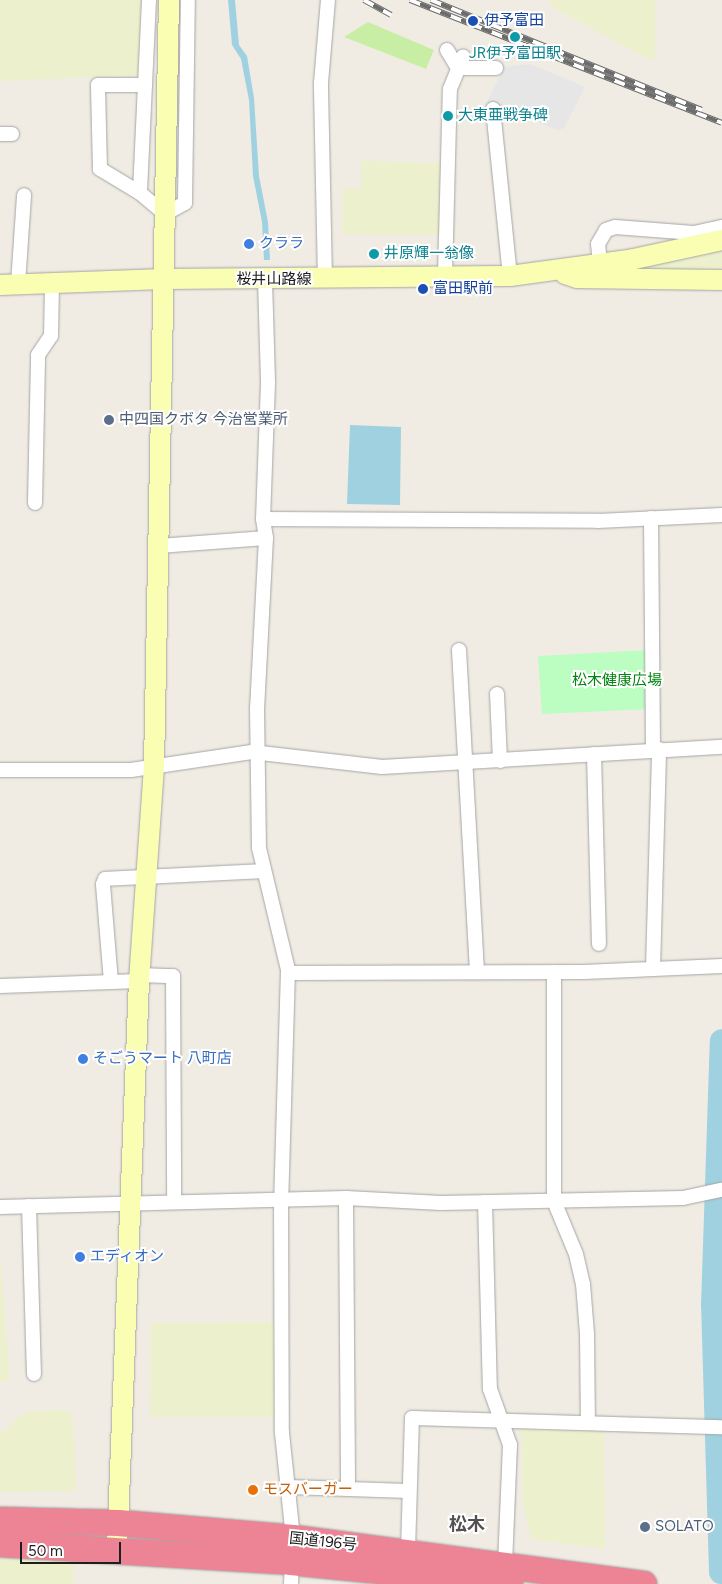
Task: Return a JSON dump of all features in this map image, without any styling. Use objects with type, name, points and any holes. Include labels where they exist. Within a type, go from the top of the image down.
[{"type":"highway","name":"国道196号","points":[[0,1520],[118,1523],[292,1562],[408,1551],[508,1579]]},
{"type":"highway","name":"国道196号","points":[[0,1544],[292,1562],[508,1579],[644,1584]]},
{"type":"street","points":[[140,194],[149,0]]},
{"type":"street","points":[[117,1550],[140,978],[154,766],[169,0]]},
{"type":"street","points":[[165,214],[184,203],[188,0]]},
{"type":"street","points":[[325,280],[321,83],[328,0]]},
{"type":"street","points":[[447,50],[461,62],[496,68]]},
{"type":"street","points":[[445,276],[450,89],[461,62]]},
{"type":"street","points":[[145,85],[98,85],[100,169],[140,194],[165,214]]},
{"type":"street","points":[[493,109],[510,276]]},
{"type":"street","points":[[9,285],[24,195]]},
{"type":"street","points":[[600,263],[598,244],[606,230],[615,228],[694,233],[722,227]]},
{"type":"street","name":"桜井山路線","points":[[9,285],[164,280],[325,280],[510,276],[600,263],[722,240]]},
{"type":"street","name":"桜井山路線","points":[[548,270],[577,278],[722,280]]},
{"type":"street","points":[[265,280],[268,383],[263,519],[266,538],[257,753],[259,848],[288,972],[281,1200],[282,1433],[288,1487],[292,1562]]},
{"type":"street","points":[[35,503],[38,355],[50,336],[52,283]]},
{"type":"street","points":[[263,519],[652,518],[722,516]]},
{"type":"street","points":[[652,518],[656,749],[653,969]]},
{"type":"street","points":[[159,546],[266,538]]},
{"type":"street","points":[[459,650],[477,971]]},
{"type":"street","points":[[497,694],[500,761]]},
{"type":"street","points":[[0,770],[131,770],[257,753],[382,767],[464,764],[656,749],[722,747]]},
{"type":"street","points":[[594,754],[599,944]]},
{"type":"street","points":[[111,982],[102,884],[105,879],[263,870]]},
{"type":"street","points":[[288,972],[554,972],[722,966]]},
{"type":"street","points":[[554,972],[554,1201],[576,1254],[583,1284],[587,1334],[588,1423]]},
{"type":"street","points":[[0,986],[111,982],[173,976],[174,1202]]},
{"type":"street","points":[[0,1207],[346,1198],[485,1202],[683,1198],[722,1190]]},
{"type":"street","points":[[346,1198],[348,1486]]},
{"type":"street","points":[[485,1202],[490,1389],[510,1445],[508,1579]]},
{"type":"street","points":[[29,1206],[34,1374]]},
{"type":"street","points":[[408,1551],[412,1418],[722,1427]]},
{"type":"street","points":[[288,1487],[348,1486],[409,1491]]},
{"type":"green space","points":[[0,0],[143,0],[140,75],[0,81]]},
{"type":"green space","points":[[551,0],[655,0],[655,59],[648,59],[550,6]]},
{"type":"green space","points":[[368,22],[434,50],[426,69],[344,37]]},
{"type":"green space","points":[[361,161],[445,163],[443,235],[342,234],[343,188],[361,189]]},
{"type":"green space","points":[[722,248],[722,273],[630,272]]},
{"type":"green space","name":"松木健康広場","points":[[648,650],[649,709],[542,714],[538,656]]},
{"type":"green space","points":[[0,1252],[10,1381],[0,1381]]},
{"type":"green space","points":[[279,1322],[280,1417],[150,1417],[151,1323]]},
{"type":"green space","points":[[61,1410],[72,1413],[77,1491],[0,1492],[0,1434],[20,1416],[31,1411]]},
{"type":"green space","points":[[521,1426],[604,1428],[605,1549],[531,1539],[523,1503]]},
{"type":"green space","points":[[0,1556],[73,1561],[74,1584],[0,1584]]},
{"type":"shaded area","points":[[530,64],[585,87],[564,128],[557,130],[487,102],[504,67]]},
{"type":"water","points":[[228,0],[235,0],[239,45],[247,56],[254,98],[259,176],[268,222],[270,260],[264,260],[262,222],[253,176],[249,100],[241,59],[232,45]]},
{"type":"water","points":[[350,425],[401,427],[400,505],[347,504]]},
{"type":"waterway","points":[[721,1572],[713,1306],[722,1041]]},
{"type":"railway","points":[[364,0],[391,15]]},
{"type":"railway","points":[[410,0],[722,123]]},
{"type":"railway","points":[[431,0],[702,110]]},
{"type":"place","name":"伊予富田","points":[[473,21]]},
{"type":"place","name":"JR伊予富田駅","points":[[515,37]]},
{"type":"place","name":"大東亜戦争碑","points":[[448,116]]},
{"type":"place","name":"クララ","points":[[249,244]]},
{"type":"place","name":"井原輝一翁像","points":[[374,254]]},
{"type":"place","name":"富田駅前","points":[[423,289]]},
{"type":"place","name":"中四国クボタ 今治営業所","points":[[109,420]]},
{"type":"place","name":"そごうマート 八町店","points":[[83,1059]]},
{"type":"place","name":"エディオン","points":[[80,1257]]},
{"type":"place","name":"モスバーガー","points":[[253,1490]]},
{"type":"place","name":"SOLATO","points":[[645,1527]]},
{"type":"district","name":"松木","points":[[467,1524]]}]
